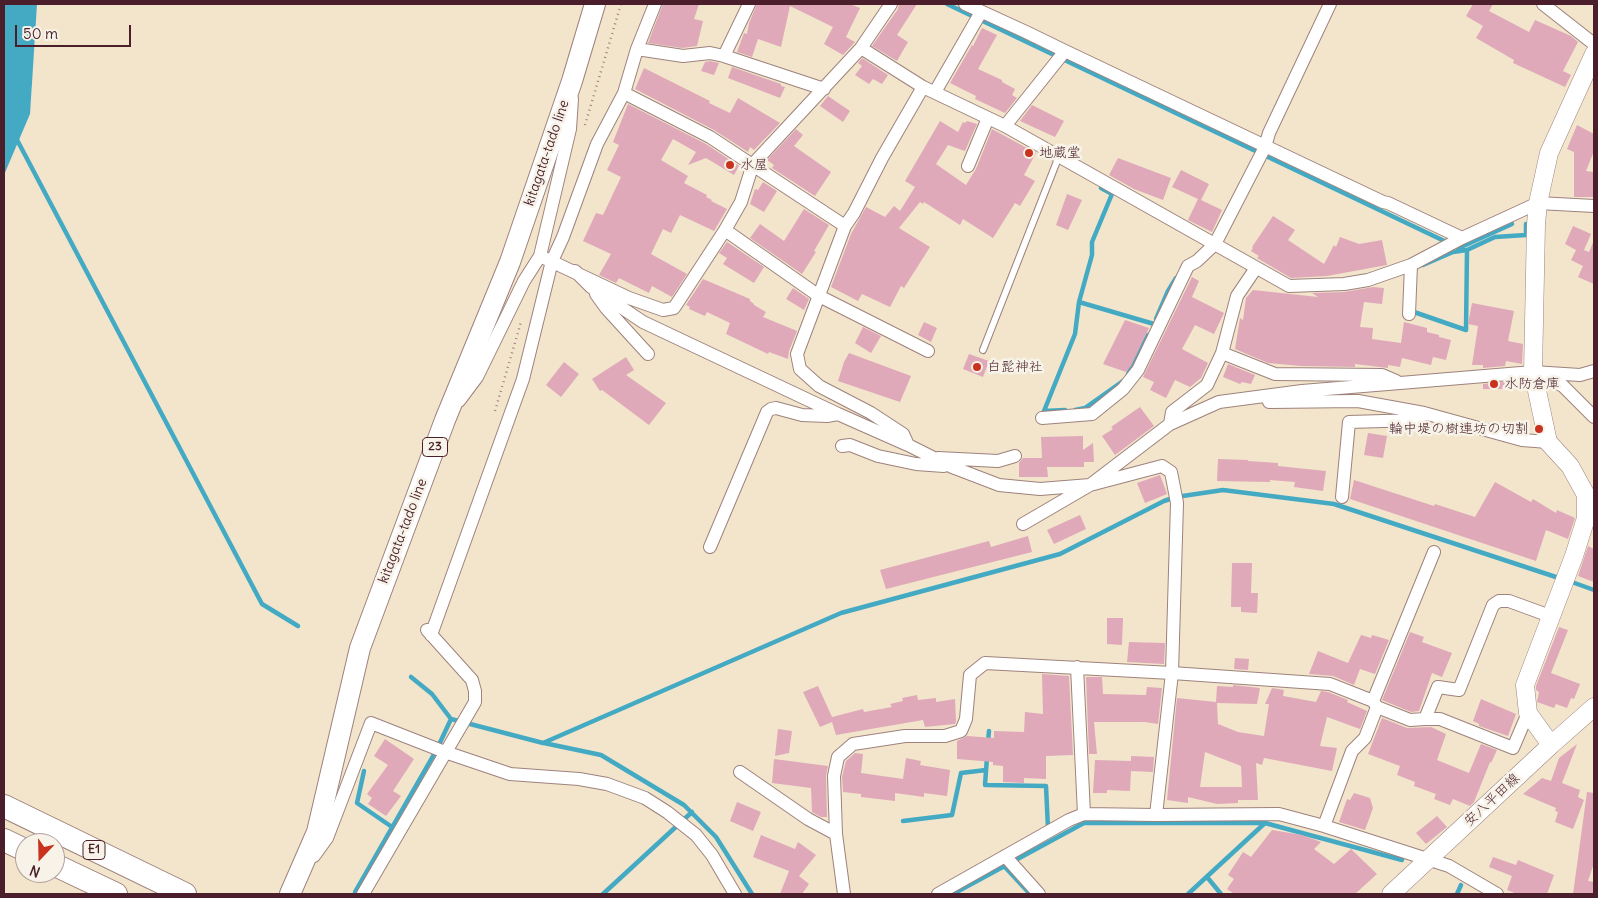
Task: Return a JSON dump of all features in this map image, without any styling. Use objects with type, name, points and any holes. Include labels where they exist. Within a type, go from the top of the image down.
[{"type":"highway","name":"E1","points":[[4,806],[185,894]]},
{"type":"highway","name":"E1","points":[[65,870],[116,894]]},
{"type":"main road","name":"kitagata-tado line","points":[[293,888],[317,832],[360,648],[445,420],[510,262],[572,81],[595,4]]},
{"type":"street","points":[[445,420],[477,377],[524,281],[563,237],[597,144],[624,93],[637,49],[655,4]]},
{"type":"street","points":[[724,56],[749,4]]},
{"type":"street","points":[[546,258],[629,298],[663,310],[674,308],[726,230],[741,202],[753,164],[861,48],[891,4]]},
{"type":"street","points":[[965,4],[1265,147],[1462,238]]},
{"type":"street","points":[[1042,418],[1092,414],[1123,389],[1138,370],[1188,266],[1197,262],[1215,244],[1265,147],[1269,133],[1330,4]]},
{"type":"street","points":[[1543,4],[1594,44]]},
{"type":"street","points":[[908,444],[903,434],[871,413],[819,386],[800,369],[798,354],[845,226],[854,213],[882,158],[981,12]]},
{"type":"street","points":[[861,48],[929,90],[1005,126],[1290,286],[1344,284],[1368,280],[1411,265],[1462,238],[1538,203],[1594,206]]},
{"type":"street","points":[[637,49],[683,56],[710,52],[824,89]]},
{"type":"street","points":[[1005,126],[1065,51]]},
{"type":"street","points":[[844,894],[836,834],[834,776],[838,757],[854,744],[905,736],[945,736],[961,731],[966,719],[970,675],[985,663],[1077,667],[1330,684],[1410,720],[1440,719],[1513,748],[1528,713],[1525,685],[1574,556],[1586,518],[1586,495],[1570,466],[1548,442],[1533,372],[1538,203],[1549,153],[1594,54]]},
{"type":"street","points":[[363,894],[475,702],[472,680],[428,632],[523,379],[570,129],[572,81]]},
{"type":"street","points":[[624,93],[710,137],[845,226]]},
{"type":"street","points":[[968,166],[988,118]]},
{"type":"street","points":[[726,230],[819,296],[928,351]]},
{"type":"street","points":[[1410,314],[1411,265]]},
{"type":"street","points":[[1170,424],[1172,412],[1207,385],[1222,353],[1238,296],[1256,268]]},
{"type":"street","points":[[575,271],[648,354]]},
{"type":"street","points":[[591,287],[643,322],[838,414],[908,444],[952,467],[999,485],[1040,489],[1090,485],[1162,466],[1167,468],[1171,472],[1177,503],[1172,673],[1156,815]]},
{"type":"street","points":[[1222,353],[1275,374],[1382,375],[1400,382]]},
{"type":"street","points":[[1023,524],[1090,485],[1170,424],[1220,402],[1302,391],[1400,382],[1533,372],[1580,375],[1594,371]]},
{"type":"street","points":[[1533,372],[1563,386],[1594,417]]},
{"type":"street","points":[[1220,402],[1358,401],[1424,413],[1522,440],[1548,442]]},
{"type":"street","points":[[710,547],[767,412],[771,408],[776,408],[802,415],[826,416],[838,414]]},
{"type":"street","points":[[1342,496],[1349,422],[1418,420],[1424,413]]},
{"type":"street","points":[[842,446],[850,446],[878,456],[916,464],[952,467]]},
{"type":"street","points":[[933,458],[998,461],[1015,456]]},
{"type":"street","points":[[1324,826],[1352,752],[1365,738],[1375,704],[1434,552]]},
{"type":"street","points":[[1425,719],[1438,687],[1459,690],[1493,605],[1499,601],[1509,601],[1550,616]]},
{"type":"street","points":[[1077,667],[1084,814]]},
{"type":"street","points":[[1528,713],[1551,745]]},
{"type":"street","name":"安八平田線","points":[[1392,894],[1551,745],[1591,716]]},
{"type":"street","points":[[293,888],[327,838],[371,723],[445,752],[510,774],[598,782],[645,798],[668,812],[696,835],[712,855],[735,894]]},
{"type":"street","points":[[740,772],[808,819],[836,834]]},
{"type":"street","points":[[938,894],[1069,820],[1084,814],[1279,814],[1324,826],[1449,866],[1497,894]]},
{"type":"street","points":[[1005,856],[1040,894]]},
{"type":"lane","points":[[983,350],[1059,156]]},
{"type":"water","points":[[4,4],[37,4],[30,114],[4,175]]},
{"type":"building","points":[[663,4],[699,4],[694,19],[703,21],[697,46],[682,48],[648,43]]},
{"type":"building","points":[[757,4],[850,4],[860,8],[846,37],[855,42],[843,55],[824,44],[833,27],[790,6],[781,47],[758,39],[752,57],[737,52],[744,33],[747,34],[749,23]]},
{"type":"building","points":[[899,4],[917,4],[897,35],[908,42],[897,61],[872,46],[898,9]]},
{"type":"building","points":[[1473,4],[1493,4],[1489,11],[1529,32],[1535,20],[1571,36],[1578,42],[1563,71],[1571,75],[1565,87],[1513,63],[1514,60],[1476,38],[1483,26],[1466,16]]},
{"type":"building","points":[[982,28],[997,35],[978,69],[1002,80],[1002,82],[1015,89],[1012,95],[1017,98],[1005,113],[975,99],[976,96],[950,83]]},
{"type":"building","points":[[862,58],[888,75],[882,84],[873,79],[869,84],[855,75],[862,66],[858,63]]},
{"type":"building","points":[[705,62],[719,63],[714,75],[701,71]]},
{"type":"building","points":[[732,67],[781,84],[781,86],[785,87],[780,98],[728,78]]},
{"type":"building","points":[[644,68],[730,113],[738,98],[780,123],[754,150],[750,147],[748,152],[714,130],[635,89]]},
{"type":"building","points":[[828,96],[850,111],[843,122],[820,106]]},
{"type":"building","points":[[628,104],[706,144],[739,166],[734,175],[706,158],[688,165],[696,152],[673,139],[661,160],[688,176],[684,183],[707,195],[706,197],[711,201],[727,209],[714,231],[680,215],[671,233],[663,229],[651,254],[687,274],[672,297],[652,286],[649,293],[619,278],[616,283],[599,275],[611,254],[583,241],[596,213],[603,215],[621,177],[607,170],[619,145],[613,142]]},
{"type":"building","points":[[1032,105],[1064,121],[1055,137],[1020,121]]},
{"type":"building","points":[[940,121],[958,132],[963,122],[967,121],[977,124],[965,151],[948,145],[936,164],[966,185],[976,169],[992,129],[1036,153],[1024,175],[1035,181],[1020,206],[1015,203],[993,238],[963,219],[960,225],[924,202],[923,204],[920,202],[899,228],[930,247],[904,288],[901,286],[890,307],[862,294],[858,301],[831,287],[851,234],[866,207],[885,217],[894,206],[900,211],[915,187],[905,181]]},
{"type":"building","points":[[1577,125],[1594,134],[1594,151],[1586,171],[1594,172],[1594,197],[1574,197],[1574,152],[1567,149]]},
{"type":"building","points":[[796,129],[803,135],[794,146],[831,172],[815,196],[772,168],[774,165],[767,160]]},
{"type":"building","points":[[1118,158],[1171,178],[1163,200],[1134,189],[1109,175]]},
{"type":"building","points":[[1181,170],[1209,184],[1201,200],[1222,210],[1212,232],[1188,220],[1198,199],[1172,187]]},
{"type":"building","points":[[763,182],[777,191],[764,212],[750,204],[755,189],[758,190]]},
{"type":"building","points":[[1067,194],[1082,200],[1068,230],[1056,225]]},
{"type":"building","points":[[804,209],[829,225],[814,251],[816,252],[802,274],[750,238],[760,224],[784,241]]},
{"type":"building","points":[[1273,216],[1295,230],[1288,240],[1324,264],[1334,245],[1336,247],[1340,237],[1359,244],[1382,240],[1387,265],[1327,276],[1291,278],[1257,258],[1259,256],[1251,251]]},
{"type":"building","points":[[1573,226],[1591,234],[1584,250],[1589,252],[1594,240],[1594,284],[1578,277],[1583,266],[1571,260],[1576,250],[1565,244]]},
{"type":"building","points":[[727,242],[764,267],[754,283],[723,264],[727,258],[719,253]]},
{"type":"building","points":[[1192,277],[1199,281],[1192,297],[1224,313],[1214,334],[1195,325],[1182,349],[1208,363],[1201,378],[1190,387],[1175,380],[1166,398],[1150,390],[1154,382],[1143,377]]},
{"type":"building","points":[[703,279],[750,299],[754,305],[766,312],[763,317],[797,331],[788,359],[769,352],[768,354],[726,334],[730,323],[707,312],[705,316],[689,309],[690,307],[686,305]]},
{"type":"building","points":[[1373,287],[1384,288],[1382,304],[1364,302],[1360,327],[1373,328],[1372,339],[1401,343],[1404,322],[1427,328],[1427,332],[1451,340],[1446,360],[1433,357],[1431,365],[1402,358],[1400,367],[1388,365],[1388,368],[1355,364],[1355,367],[1301,366],[1268,363],[1235,349],[1240,318],[1243,320],[1246,298],[1253,290],[1318,297],[1312,293],[1344,292]]},
{"type":"building","points":[[793,288],[809,299],[804,310],[786,299]]},
{"type":"building","points":[[1472,303],[1514,311],[1508,341],[1523,344],[1522,364],[1506,361],[1505,366],[1483,368],[1483,365],[1472,365],[1478,326],[1468,324]]},
{"type":"building","points":[[1125,320],[1149,328],[1131,366],[1126,372],[1103,364]]},
{"type":"building","points":[[924,322],[937,328],[931,342],[918,335]]},
{"type":"building","points":[[863,327],[881,336],[871,353],[855,343]]},
{"type":"building","points":[[849,353],[911,376],[900,402],[838,381]]},
{"type":"building","points":[[969,354],[989,361],[983,377],[963,369]]},
{"type":"building","points":[[626,357],[634,370],[626,375],[666,403],[649,425],[602,390],[600,391],[592,379]]},
{"type":"building","points":[[564,362],[579,374],[561,397],[546,385]]},
{"type":"building","points":[[1228,364],[1255,375],[1251,384],[1242,382],[1240,384],[1223,377]]},
{"type":"building","name":"水防倉庫","points":[[1505,382],[1505,389],[1483,389],[1483,384]]},
{"type":"building","points":[[1140,407],[1154,426],[1115,455],[1102,436],[1113,429],[1111,427]]},
{"type":"building","points":[[1368,433],[1387,436],[1383,458],[1364,455]]},
{"type":"building","points":[[1083,436],[1083,450],[1093,443],[1094,462],[1084,462],[1084,467],[1047,467],[1048,477],[1019,477],[1019,463],[1023,458],[1042,458],[1041,437]]},
{"type":"building","points":[[1218,459],[1278,463],[1278,466],[1326,471],[1323,491],[1294,487],[1295,482],[1270,480],[1270,482],[1217,481]]},
{"type":"building","points":[[1160,475],[1167,494],[1145,503],[1137,483]]},
{"type":"building","points":[[1354,480],[1475,517],[1495,482],[1531,502],[1533,499],[1556,513],[1557,510],[1575,518],[1568,539],[1546,530],[1536,561],[1350,499]]},
{"type":"building","points":[[1080,515],[1086,529],[1054,544],[1047,530]]},
{"type":"building","points":[[1028,536],[1032,552],[886,589],[880,570],[989,541],[991,547]]},
{"type":"building","points":[[1588,546],[1594,549],[1594,582],[1578,576]]},
{"type":"building","points":[[1232,563],[1252,563],[1251,593],[1258,593],[1257,613],[1241,612],[1241,607],[1231,607]]},
{"type":"building","points":[[1107,618],[1123,618],[1122,645],[1107,644]]},
{"type":"building","points":[[1559,627],[1568,630],[1551,673],[1580,684],[1574,699],[1571,698],[1567,708],[1556,704],[1554,708],[1537,702],[1539,692],[1536,690],[1536,686]]},
{"type":"building","points":[[1410,632],[1424,637],[1422,642],[1452,653],[1442,677],[1432,673],[1419,711],[1411,712],[1382,700]]},
{"type":"building","points":[[1361,635],[1371,638],[1372,635],[1389,640],[1375,674],[1360,669],[1354,685],[1333,676],[1309,674],[1318,651],[1348,663]]},
{"type":"building","points":[[1129,642],[1165,643],[1164,664],[1127,662]]},
{"type":"building","points":[[1235,658],[1249,659],[1248,670],[1234,669]]},
{"type":"building","points":[[1042,674],[1069,676],[1073,755],[1046,756],[1046,779],[1024,778],[1024,783],[1003,782],[1003,766],[993,765],[993,762],[957,759],[957,741],[967,736],[994,738],[994,731],[1024,732],[1025,712],[1043,714]]},
{"type":"building","points":[[1086,677],[1102,677],[1103,694],[1146,695],[1147,687],[1162,688],[1158,724],[1145,722],[1094,722],[1097,754],[1089,754]]},
{"type":"building","points":[[1233,685],[1260,688],[1257,704],[1217,703],[1218,724],[1238,732],[1264,736],[1269,704],[1265,704],[1272,688],[1284,690],[1283,696],[1316,702],[1321,691],[1328,692],[1348,700],[1347,702],[1367,711],[1360,729],[1327,717],[1320,746],[1337,748],[1332,771],[1264,758],[1262,765],[1256,763],[1258,800],[1238,800],[1238,803],[1217,804],[1188,797],[1188,803],[1167,800],[1177,698],[1216,702],[1217,686],[1233,687]],"holes":[[[1205,752],[1241,766],[1242,787],[1200,787]]]},
{"type":"building","points":[[818,686],[832,717],[863,709],[864,712],[892,707],[890,704],[903,701],[902,698],[917,695],[918,700],[936,698],[936,702],[955,699],[956,721],[955,724],[925,727],[923,720],[836,735],[832,722],[820,727],[803,692]]},
{"type":"building","points":[[1481,699],[1516,714],[1508,736],[1479,726],[1479,724],[1473,721]]},
{"type":"building","points":[[1382,718],[1407,728],[1431,727],[1446,734],[1437,760],[1469,773],[1481,744],[1497,750],[1490,762],[1474,802],[1470,806],[1453,799],[1450,805],[1434,799],[1436,794],[1414,786],[1415,782],[1397,775],[1400,766],[1368,754]]},
{"type":"building","points":[[778,729],[792,731],[789,753],[775,756]]},
{"type":"building","points":[[385,739],[414,759],[393,791],[401,796],[386,816],[368,804],[372,798],[367,794],[388,765],[374,756]]},
{"type":"building","points":[[1577,744],[1562,783],[1580,790],[1578,797],[1584,800],[1573,829],[1555,822],[1558,812],[1555,811],[1556,808],[1523,794],[1542,778],[1551,781],[1559,758]]},
{"type":"building","points":[[855,753],[863,754],[861,773],[903,779],[906,758],[921,761],[920,765],[950,770],[947,796],[924,793],[924,797],[895,793],[895,801],[861,797],[861,794],[843,792],[842,777],[846,761]]},
{"type":"building","points":[[1131,756],[1154,757],[1153,772],[1131,771],[1130,791],[1107,790],[1107,793],[1093,793],[1095,760],[1131,761]]},
{"type":"building","points":[[774,759],[828,766],[826,776],[827,817],[821,817],[812,812],[811,788],[772,783]]},
{"type":"building","points":[[1587,792],[1594,793],[1594,863],[1588,881],[1594,882],[1594,894],[1573,894]]},
{"type":"building","points":[[1354,793],[1370,798],[1373,808],[1365,830],[1339,822],[1347,799],[1350,800]]},
{"type":"building","points":[[737,802],[761,812],[753,831],[730,821]]},
{"type":"building","points":[[1437,816],[1447,827],[1426,844],[1416,833]]},
{"type":"building","points":[[1272,830],[1302,835],[1321,842],[1314,849],[1334,864],[1351,849],[1377,874],[1355,894],[1234,894],[1227,889],[1234,879],[1228,875],[1243,852],[1251,857]]},
{"type":"building","points":[[761,835],[795,849],[798,842],[816,855],[799,876],[809,884],[802,894],[780,894],[789,871],[753,857]]},
{"type":"building","points":[[1493,857],[1516,865],[1518,860],[1554,875],[1547,894],[1517,894],[1507,890],[1512,876],[1489,867]]},
{"type":"waterway","points":[[947,4],[1459,248],[1512,224]]},
{"type":"waterway","points":[[15,136],[262,604],[298,626]]},
{"type":"waterway","points":[[1065,410],[1044,411],[1075,334],[1079,302],[1092,255],[1092,242],[1112,194],[1101,188]]},
{"type":"waterway","points":[[1423,265],[1453,252],[1467,250],[1495,237],[1526,235],[1526,224]]},
{"type":"waterway","points":[[1414,312],[1466,330],[1467,250]]},
{"type":"waterway","points":[[1156,319],[1176,278]]},
{"type":"waterway","points":[[1079,302],[1154,324]]},
{"type":"waterway","points":[[1128,374],[1148,335]]},
{"type":"waterway","points":[[1075,410],[1085,408],[1123,381]]},
{"type":"waterway","points":[[411,677],[432,694],[451,719],[543,743],[841,613],[1060,554],[1164,501],[1176,497],[1223,490],[1334,504],[1562,579]]},
{"type":"waterway","points":[[1569,581],[1594,590]]},
{"type":"waterway","points":[[355,892],[437,749],[451,719]]},
{"type":"waterway","points":[[988,742],[989,731]]},
{"type":"waterway","points":[[544,743],[601,755],[684,805],[716,837],[752,894]]},
{"type":"waterway","points":[[987,757],[985,785],[1046,786],[1048,829]]},
{"type":"waterway","points":[[903,821],[952,815],[961,773],[986,770]]},
{"type":"waterway","points":[[364,771],[357,803],[392,827]]},
{"type":"waterway","points":[[603,894],[692,812]]},
{"type":"waterway","points":[[953,894],[1084,823],[1265,823],[1402,860]]},
{"type":"waterway","points":[[1188,894],[1265,823]]},
{"type":"waterway","points":[[1004,866],[1030,894]]},
{"type":"waterway","points":[[1207,877],[1221,894]]},
{"type":"waterway","points":[[1457,894],[1461,885]]},
{"type":"place","name":"地蔵堂","points":[[1029,153]]},
{"type":"place","name":"水屋","points":[[730,165]]},
{"type":"place","name":"白髭神社","points":[[977,367]]},
{"type":"place","name":"水防倉庫","points":[[1494,384]]},
{"type":"place","name":"輪中堤の樹連坊の切割","points":[[1539,429]]}]
